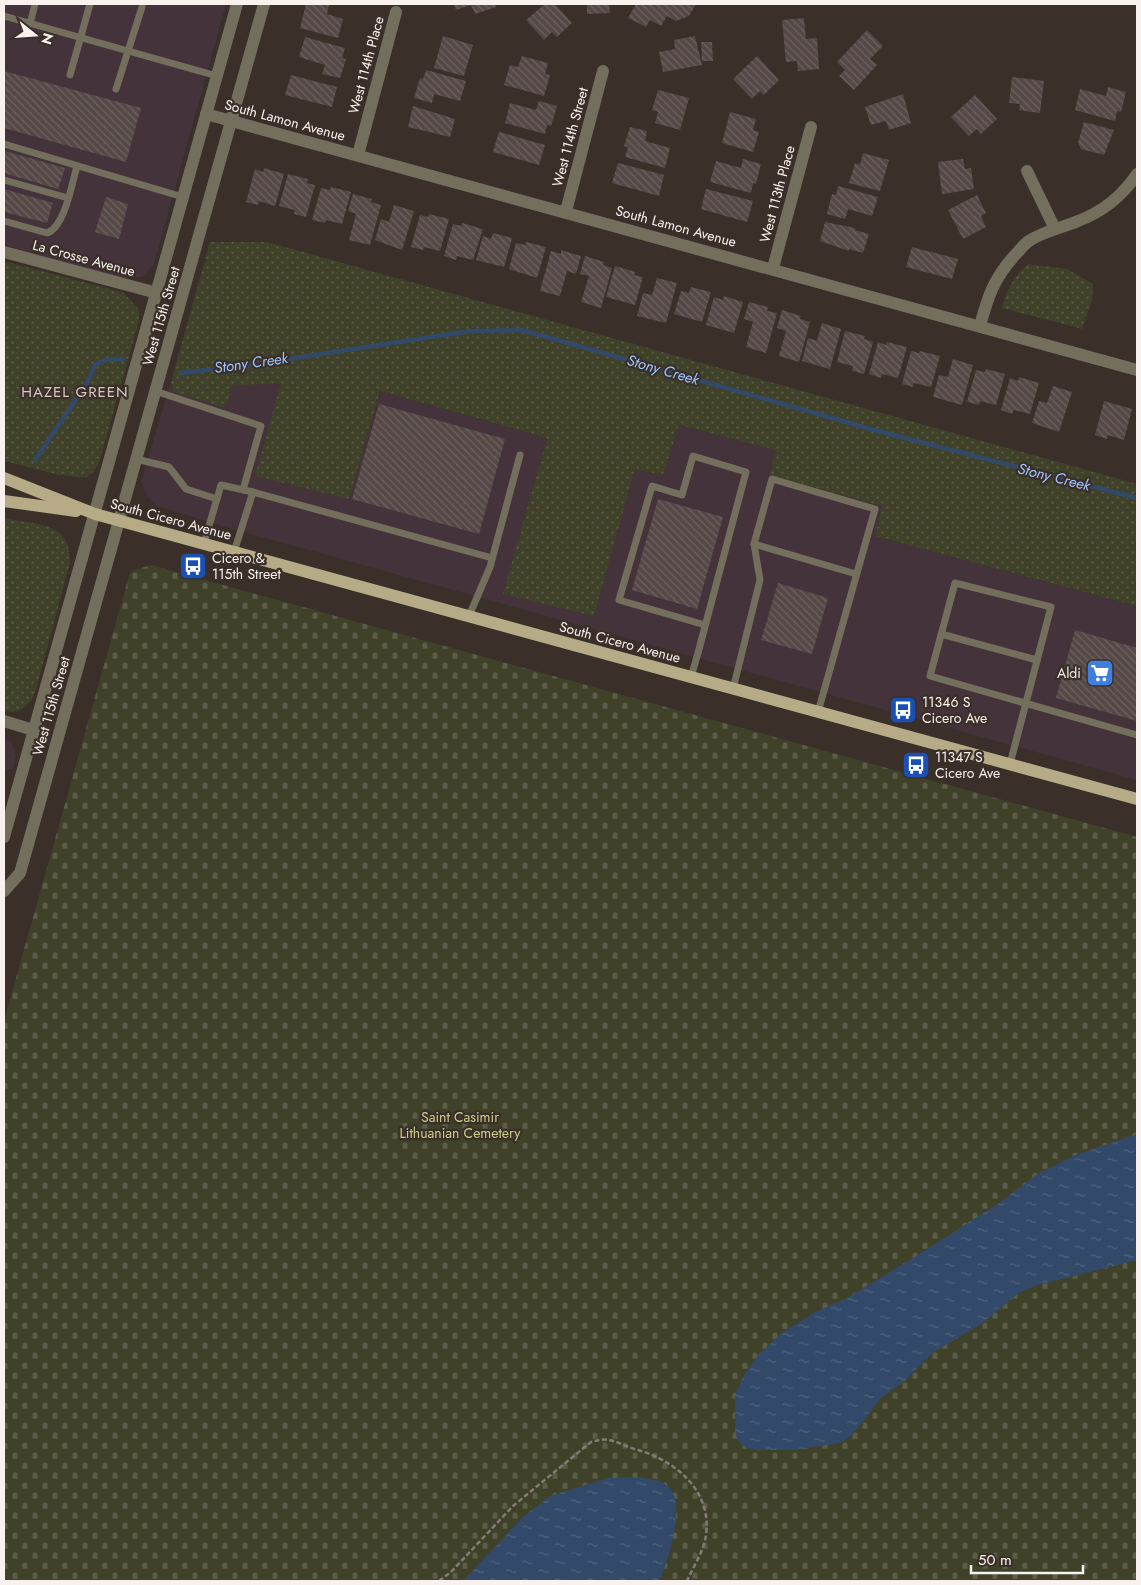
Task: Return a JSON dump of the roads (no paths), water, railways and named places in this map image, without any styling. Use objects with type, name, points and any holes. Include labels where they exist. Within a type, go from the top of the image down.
[{"type":"main road","points":[[4,478],[94,514]]},
{"type":"main road","points":[[4,501],[94,514]]},
{"type":"main road","name":"South Cicero Avenue","points":[[94,514],[1137,799]]},
{"type":"street","name":"West 115th Street","points":[[4,837],[237,4]]},
{"type":"street","name":"West 115th Street","points":[[4,891],[20,873],[264,4]]},
{"type":"street","name":"West 114th Place","points":[[358,155],[396,12]]},
{"type":"street","name":"West 114th Street","points":[[566,212],[603,71]]},
{"type":"street","name":"South Lamon Avenue","points":[[206,114],[773,268],[1137,370]]},
{"type":"street","name":"West 113th Place","points":[[773,268],[811,127]]},
{"type":"street","points":[[1028,171],[1054,229]]},
{"type":"street","points":[[980,326],[990,290],[1004,267],[1028,242],[1054,229],[1080,221],[1114,201],[1129,186],[1137,174]]},
{"type":"street","name":"La Crosse Avenue","points":[[4,252],[156,293]]},
{"type":"street","points":[[4,721],[33,730]]},
{"type":"lane","points":[[30,24],[36,4]]},
{"type":"lane","points":[[70,75],[90,4]]},
{"type":"lane","points":[[116,90],[142,7]]},
{"type":"lane","points":[[4,16],[217,76]]},
{"type":"lane","points":[[4,144],[184,197]]},
{"type":"lane","points":[[4,221],[47,233],[53,231],[61,220],[77,166]]},
{"type":"lane","points":[[4,180],[68,198]]},
{"type":"lane","points":[[155,391],[261,426],[243,490]]},
{"type":"lane","points":[[469,616],[492,558],[520,455]]},
{"type":"lane","points":[[691,677],[705,625],[746,472],[694,456],[682,495],[652,486],[619,600],[705,625]]},
{"type":"lane","points":[[136,459],[169,467],[186,489],[217,500]]},
{"type":"lane","points":[[733,688],[760,580],[754,544],[772,479],[875,508],[818,712]]},
{"type":"lane","points":[[204,543],[221,485],[253,492],[492,558]]},
{"type":"lane","points":[[234,552],[253,492]]},
{"type":"lane","points":[[754,544],[856,574]]},
{"type":"lane","points":[[1010,764],[1026,703],[1037,660],[1051,608],[955,582],[930,676],[1026,703],[1137,735]]},
{"type":"lane","points":[[941,634],[1037,660]]},
{"type":"water","points":[[1137,1134],[1137,1260],[1034,1286],[1019,1293],[981,1324],[932,1353],[906,1380],[881,1398],[853,1434],[840,1443],[793,1450],[759,1450],[746,1448],[739,1442],[735,1432],[735,1395],[743,1377],[758,1355],[783,1332],[815,1312],[845,1299],[913,1258],[999,1203],[1039,1173],[1073,1156]]},
{"type":"water","points":[[608,1478],[648,1478],[656,1480],[669,1487],[674,1495],[676,1519],[674,1533],[667,1561],[659,1581],[463,1581],[523,1517],[550,1496]]},
{"type":"waterway","name":"Stony Creek","points":[[181,373],[256,364],[470,331],[522,330],[874,430],[1137,498]]},
{"type":"waterway","name":"Stony Creek","points":[[35,460],[87,383],[95,365],[105,360],[123,359]]},
{"type":"place","name":"Cicero & 115th Street","points":[[193,566]]},
{"type":"place","name":"Aldi","points":[[1100,673]]},
{"type":"place","name":"11346 S Cicero Ave","points":[[903,710]]},
{"type":"place","name":"11347 S Cicero Ave","points":[[916,765]]},
{"type":"district","name":"HAZEL GREEN","points":[[75,392]]},
{"type":"park label","name":"Saint Casimir Lithuanian Cemetery","points":[[460,1126]]}]
